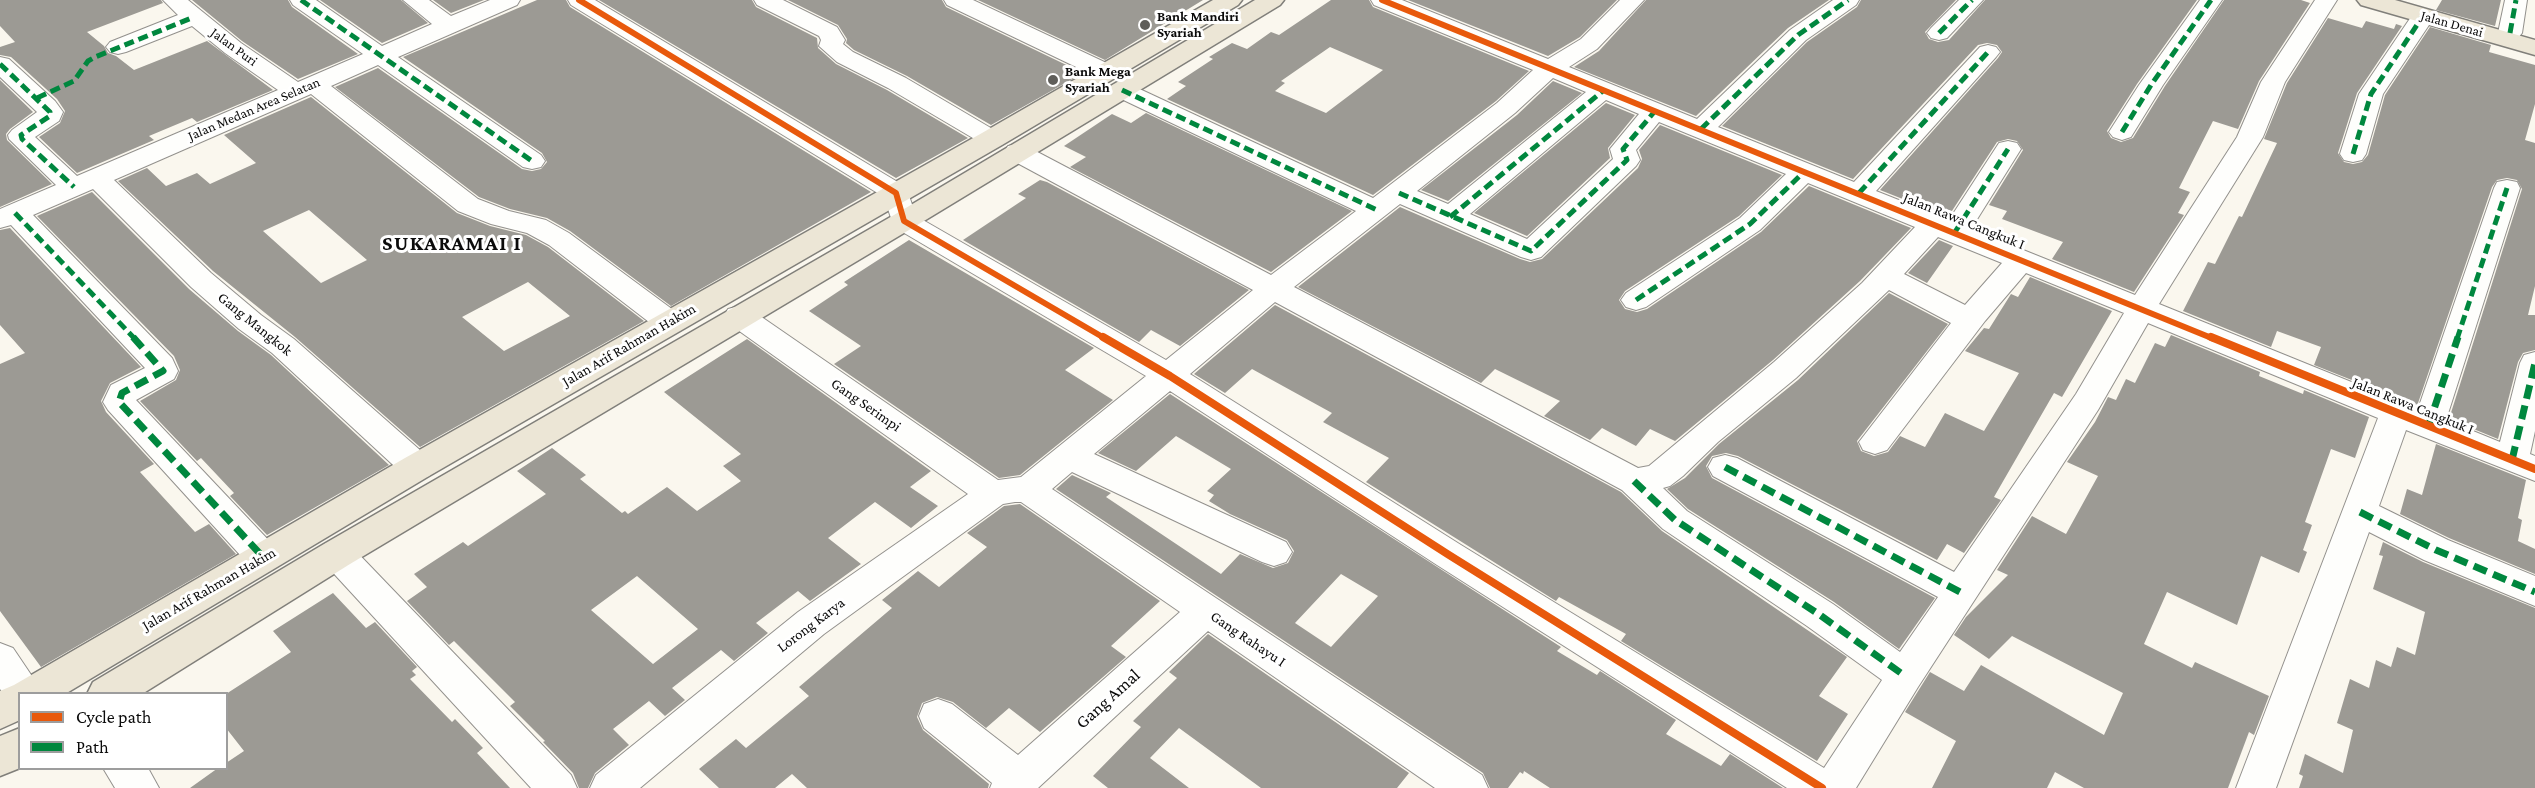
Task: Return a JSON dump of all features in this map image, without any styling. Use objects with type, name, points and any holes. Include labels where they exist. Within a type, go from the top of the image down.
[{"type":"main road","name":"Jalan Arif Rahman Hakim","points":[[1114,81],[1230,0]]},
{"type":"main road","name":"Jalan Arif Rahman Hakim","points":[[109,692],[739,316],[900,207],[1114,81],[1272,0]]},
{"type":"main road","name":"Jalan Denai","points":[[2369,0],[2535,48]]},
{"type":"main road","name":"Jalan Denai","points":[[2396,0],[2535,40]]},
{"type":"main road","name":"Jalan Arif Rahman Hakim","points":[[30,692],[669,322],[900,207]]},
{"type":"main road","points":[[0,711],[18,701]]},
{"type":"main road","points":[[0,758],[18,748]]},
{"type":"street","name":"Jalan Puri","points":[[174,0],[233,48],[305,88],[468,205],[501,218],[536,226],[559,239],[669,322]]},
{"type":"street","points":[[301,0],[532,161]]},
{"type":"street","points":[[414,0],[448,25]]},
{"type":"street","name":"Jalan Medan Area Selatan","points":[[7,216],[509,0]]},
{"type":"street","points":[[579,0],[900,207],[1170,375],[1449,555],[1822,788]]},
{"type":"street","points":[[765,0],[829,32],[833,40],[831,46],[845,57],[1634,481],[1675,520],[1820,615],[1905,676]]},
{"type":"street","points":[[955,0],[1114,81],[1388,201],[1450,217],[1531,252],[1627,160],[1623,149],[1655,111]]},
{"type":"street","name":"Jalan Rawa Cangkuk I","points":[[1382,0],[2022,259],[2412,421],[2523,464]]},
{"type":"street","name":"Lorong Karya","points":[[610,788],[811,622],[1070,455],[1274,288],[1506,108],[1550,68],[1589,44],[1633,0]]},
{"type":"street","points":[[1701,129],[1798,35],[1848,0]]},
{"type":"street","points":[[1940,33],[1972,0]]},
{"type":"street","points":[[2122,132],[2151,85],[2211,0]]},
{"type":"street","points":[[1834,788],[1960,592],[2087,402],[2141,309],[2250,137],[2273,82],[2326,0]]},
{"type":"street","points":[[2510,33],[2516,0]]},
{"type":"street","points":[[2354,154],[2371,94],[2423,16]]},
{"type":"street","points":[[118,47],[194,17]]},
{"type":"street","points":[[1859,193],[1988,52]]},
{"type":"street","name":"Gang Mangkok","points":[[0,64],[50,112],[50,116],[21,135],[22,139],[85,182],[250,322],[283,346],[417,467]]},
{"type":"street","points":[[1450,217],[1604,90]]},
{"type":"street","points":[[1634,481],[1658,477],[1671,467],[1707,434],[1785,370],[1885,276],[1945,228],[2008,149]]},
{"type":"street","points":[[1636,300],[1750,225],[1805,171]]},
{"type":"street","points":[[2256,788],[2360,512],[2412,421],[2507,188]]},
{"type":"street","points":[[7,216],[161,366],[163,371],[161,373],[122,393],[119,402],[263,557]]},
{"type":"street","points":[[1875,442],[1970,320],[2022,259]]},
{"type":"street","points":[[1885,276],[1970,320]]},
{"type":"street","name":"Gang Serimpi","points":[[739,316],[1010,492]]},
{"type":"street","points":[[2523,464],[2535,363]]},
{"type":"street","points":[[1070,455],[1274,552]]},
{"type":"street","points":[[1725,466],[1851,536],[1960,592]]},
{"type":"street","name":"Gang Rahayu I","points":[[1010,492],[1206,611],[1444,782]]},
{"type":"street","points":[[2360,512],[2436,550],[2535,592]]},
{"type":"street","points":[[337,554],[557,788]]},
{"type":"street","name":"Gang Amal","points":[[1015,784],[1206,611]]},
{"type":"street","points":[[0,659],[27,692]]},
{"type":"street","points":[[938,716],[1015,784]]},
{"type":"street","points":[[125,770],[139,788]]},
{"type":"building","points":[[0,0],[161,0],[163,3],[87,32],[104,46],[108,53],[116,56],[134,70],[207,41],[273,90],[197,122],[192,118],[149,136],[154,140],[77,173],[39,137],[60,123],[65,111],[57,99],[11,57],[0,55],[0,47],[15,42],[0,26]]},
{"type":"building","points":[[192,0],[288,0],[292,7],[358,54],[298,79],[242,41]]},
{"type":"building","points":[[320,0],[401,0],[428,23],[382,43]]},
{"type":"building","points":[[433,0],[484,0],[451,13]]},
{"type":"building","points":[[537,0],[566,0],[570,7],[871,192],[671,306],[570,231],[547,218],[510,209],[479,197],[335,87],[378,68],[522,169],[532,171],[541,169],[547,162],[542,153],[403,57]]},
{"type":"building","points":[[599,0],[752,0],[756,7],[817,38],[818,48],[836,64],[887,90],[968,138],[896,178]]},
{"type":"building","points":[[788,0],[942,0],[946,7],[1083,73],[991,125],[907,76],[854,50],[846,43],[847,39],[838,25]]},
{"type":"building","points":[[978,0],[1203,0],[1105,60]]},
{"type":"building","points":[[1331,0],[1369,0],[1373,7],[1529,71],[1496,101],[1373,195],[1167,99],[1186,86],[1178,82],[1213,59],[1209,57],[1232,43],[1247,49],[1271,32],[1279,35]],"holes":[[[1330,47],[1383,70],[1326,113],[1275,91],[1285,83],[1281,81]]]},
{"type":"building","points":[[1408,0],[1617,0],[1580,37],[1548,56]]},
{"type":"building","points":[[1646,0],[1829,0],[1788,28],[1696,116],[1574,67],[1599,51]]},
{"type":"building","points":[[1861,0],[1956,0],[1925,32],[1929,39],[1938,42],[1949,40],[1985,0],[2197,0],[2137,84],[2107,131],[2111,138],[2121,142],[2133,138],[2165,86],[2224,0],[2301,0],[2310,3],[2259,81],[2238,129],[2213,121],[2179,188],[2190,192],[2178,213],[2184,215],[2134,292],[2052,259],[2063,242],[2002,219],[2007,211],[1989,205],[2023,150],[2017,141],[2008,139],[1997,142],[1948,217],[1880,190],[1998,58],[2002,52],[1997,45],[1987,43],[1978,45],[1853,179],[1722,126],[1807,42],[1857,7]]},
{"type":"building","points":[[2442,0],[2501,0],[2495,26],[2436,10]]},
{"type":"building","points":[[2328,18],[2362,28],[2366,21],[2394,29],[2396,24],[2402,26],[2357,93],[2338,153],[2344,162],[2353,164],[2362,162],[2368,155],[2385,95],[2430,27],[2491,45],[2489,52],[2535,65],[2535,104],[2525,140],[2535,143],[2535,286],[2528,315],[2535,315],[2535,350],[2523,353],[2518,362],[2498,439],[2449,419],[2522,189],[2517,180],[2507,178],[2497,180],[2492,187],[2417,406],[2314,365],[2321,347],[2277,331],[2271,347],[2183,311],[2208,262],[2215,264],[2239,216],[2242,217],[2277,143],[2264,139],[2287,83]]},
{"type":"building","points":[[0,80],[33,112],[10,129],[6,134],[7,140],[52,184],[0,207]]},
{"type":"building","points":[[1553,81],[1582,93],[1448,201],[1421,190],[1517,115]]},
{"type":"building","points":[[311,97],[457,213],[490,226],[526,235],[548,247],[644,321],[420,447],[295,337],[213,271],[118,181],[147,168],[166,186],[197,173],[210,184],[256,163],[224,135]],"holes":[[[309,210],[367,260],[321,283],[263,231]],[[528,282],[570,316],[504,351],[462,317]]]},
{"type":"building","points":[[1606,103],[1635,115],[1608,148],[1610,158],[1527,236],[1474,213]]},
{"type":"building","points":[[1146,113],[1352,211],[1271,272],[1070,167],[1086,157],[1064,146],[1112,114],[1131,123]]},
{"type":"building","points":[[1660,125],[1782,175],[1739,216],[1625,291],[1619,300],[1625,309],[1637,312],[1647,309],[1761,232],[1809,186],[1911,228],[1860,281],[1773,360],[1675,441],[1650,429],[1636,446],[1602,428],[1590,440],[1544,416],[1560,401],[1495,369],[1481,383],[1298,287],[1400,207],[1520,259],[1530,262],[1542,259],[1638,168],[1642,159],[1639,150]]},
{"type":"building","points":[[1040,180],[1249,290],[1180,346],[1151,330],[1139,342],[963,240],[1026,198],[1018,194]]},
{"type":"building","points":[[92,192],[189,289],[238,331],[271,355],[389,465],[267,535],[230,496],[234,493],[201,458],[197,461],[140,401],[176,380],[180,370],[174,356],[37,216]]},
{"type":"building","points":[[10,228],[141,367],[110,383],[101,401],[106,412],[154,464],[140,472],[195,532],[209,524],[236,554],[41,667],[0,611],[0,364],[25,353],[0,325],[0,230]]},
{"type":"building","points":[[909,240],[1094,348],[1065,370],[1113,400],[1020,475],[999,478],[834,364],[861,346],[809,311],[848,285],[844,282]]},
{"type":"building","points":[[1939,240],[1953,246],[1927,283],[1908,273]]},
{"type":"building","points":[[2030,277],[2112,311],[2062,397],[2054,393],[1994,497],[2001,500],[1964,553],[1947,544],[1937,560],[1738,456],[1726,453],[1712,456],[1706,466],[1712,478],[1935,598],[1899,649],[1834,602],[1688,509],[1667,489],[1685,478],[1719,444],[1798,380],[1889,293],[1948,324],[1857,441],[1861,451],[1874,456],[1888,452],[1900,436],[1925,447],[1945,413],[1984,431],[2019,373],[1965,351],[1984,328],[1989,329],[2011,294],[2018,297]]},
{"type":"building","points":[[1275,305],[1621,492],[1662,531],[1847,657],[1819,696],[1848,714],[1817,761],[1621,641],[1626,634],[1559,597],[1556,601],[1366,482],[1389,458],[1323,422],[1332,413],[1252,369],[1225,393],[1194,374]]},
{"type":"building","points":[[2171,335],[2260,372],[2259,376],[2303,394],[2304,390],[2369,417],[2355,458],[2331,449],[2305,522],[2312,525],[2303,550],[2307,552],[2299,573],[2261,556],[2237,625],[2167,592],[2144,644],[2192,668],[2195,662],[2269,696],[2254,735],[2249,732],[2228,788],[2084,788],[2055,772],[2047,788],[1932,788],[1956,741],[1905,712],[1930,672],[1964,691],[1981,665],[2104,735],[2123,693],[2012,636],[1989,659],[1954,635],[1966,617],[2008,575],[1997,570],[2032,516],[2066,534],[2098,476],[2067,462],[2095,422],[2108,397],[2116,400],[2126,379],[2135,383],[2155,343],[2165,347]]},
{"type":"building","points":[[747,339],[931,471],[910,487],[938,506],[911,528],[875,502],[828,538],[861,564],[810,601],[798,591],[756,623],[768,633],[734,661],[721,650],[672,688],[685,700],[665,716],[649,701],[613,729],[629,745],[595,773],[588,788],[579,788],[573,773],[510,706],[515,702],[454,641],[449,645],[407,601],[427,587],[414,574],[463,542],[468,546],[546,494],[517,471],[552,448],[586,475],[580,479],[622,513],[625,511],[628,514],[667,487],[697,511],[741,481],[723,466],[741,454],[664,392]],"holes":[[[637,576],[698,629],[653,664],[591,610]]]},
{"type":"building","points":[[1170,394],[1561,647],[1557,651],[1597,675],[1600,671],[1676,720],[1666,734],[1721,766],[1730,754],[1783,788],[1550,788],[1524,771],[1523,774],[1520,772],[1508,788],[1490,788],[1483,773],[1056,489],[1072,475],[1111,493],[1106,497],[1221,574],[1240,554],[1273,568],[1288,563],[1294,551],[1287,540],[1230,514],[1209,501],[1214,495],[1207,491],[1231,469],[1176,436],[1136,471],[1098,453]],"holes":[[[1341,574],[1378,596],[1331,647],[1295,623]]]},
{"type":"building","points":[[2436,444],[2526,480],[2518,518],[2522,520],[2518,541],[2535,549],[2535,574],[2449,538],[2400,514],[2407,489],[2422,495]]},
{"type":"building","points":[[1020,504],[1160,601],[1111,646],[1126,657],[1040,732],[1009,708],[986,728],[953,702],[937,697],[922,703],[917,717],[923,730],[989,784],[988,788],[807,788],[792,774],[775,788],[719,788],[699,769],[736,739],[746,748],[809,696],[799,687],[892,608],[882,600],[918,571],[939,587],[987,547],[967,533],[1004,506]]},
{"type":"building","points":[[2383,542],[2423,562],[2535,608],[2535,788],[2299,788],[2303,776],[2299,774],[2305,754],[2343,773],[2353,730],[2337,723],[2350,679],[2369,688],[2376,660],[2391,667],[2397,647],[2415,655],[2425,612],[2373,589],[2383,556],[2379,555]]},
{"type":"building","points":[[333,593],[366,628],[375,622],[417,667],[412,671],[416,675],[410,679],[452,722],[455,719],[483,748],[477,753],[510,788],[190,788],[215,770],[228,770],[228,762],[244,751],[228,731],[228,693],[291,652],[273,631]]},
{"type":"building","points":[[1208,634],[1409,773],[1397,788],[1261,788],[1179,728],[1150,758],[1189,788],[1108,788],[1093,776],[1141,727],[1133,721],[1177,678],[1169,672]]},
{"type":"marked path","points":[[301,0],[532,161]]},
{"type":"marked path","points":[[1701,129],[1798,35],[1848,0]]},
{"type":"marked path","points":[[1939,33],[1972,0]]},
{"type":"marked path","points":[[2122,132],[2151,85],[2211,0]]},
{"type":"marked path","points":[[2510,33],[2516,0]]},
{"type":"marked path","points":[[2353,154],[2371,94],[2423,16]]},
{"type":"marked path","points":[[37,98],[74,81],[88,61],[95,57],[194,17]]},
{"type":"marked path","points":[[1859,193],[1988,52]]},
{"type":"marked path","points":[[0,64],[50,112],[50,116],[21,135],[22,139],[74,187]]},
{"type":"marked path","points":[[1122,90],[1377,210]]},
{"type":"marked path","points":[[1450,217],[1604,90]]},
{"type":"marked path","points":[[1399,193],[1531,251],[1627,160],[1623,149],[1655,111]]},
{"type":"marked path","points":[[1955,232],[2008,149]]},
{"type":"marked path","points":[[1636,300],[1750,224],[1805,171]]},
{"type":"marked path","points":[[2428,427],[2507,188]]},
{"type":"marked path","points":[[15,213],[161,366],[163,371],[161,373],[122,393],[119,402],[263,557]]},
{"type":"marked path","points":[[2512,460],[2535,363]]},
{"type":"marked path","points":[[1725,467],[1960,592]]},
{"type":"marked path","points":[[1634,481],[1675,520],[1820,615],[1905,676]]},
{"type":"marked path","points":[[2360,512],[2436,550],[2535,592]]},
{"type":"cycle path","points":[[579,0],[896,193],[904,221],[1170,376],[1449,555],[1822,788]]},
{"type":"cycle path","points":[[1382,0],[2535,469]]},
{"type":"place","name":"Bank Mandiri Syariah","points":[[1145,25]]},
{"type":"place","name":"Bank Mega Syariah","points":[[1053,80]]},
{"type":"district","name":"SUKARAMAI I","points":[[452,244]]}]
